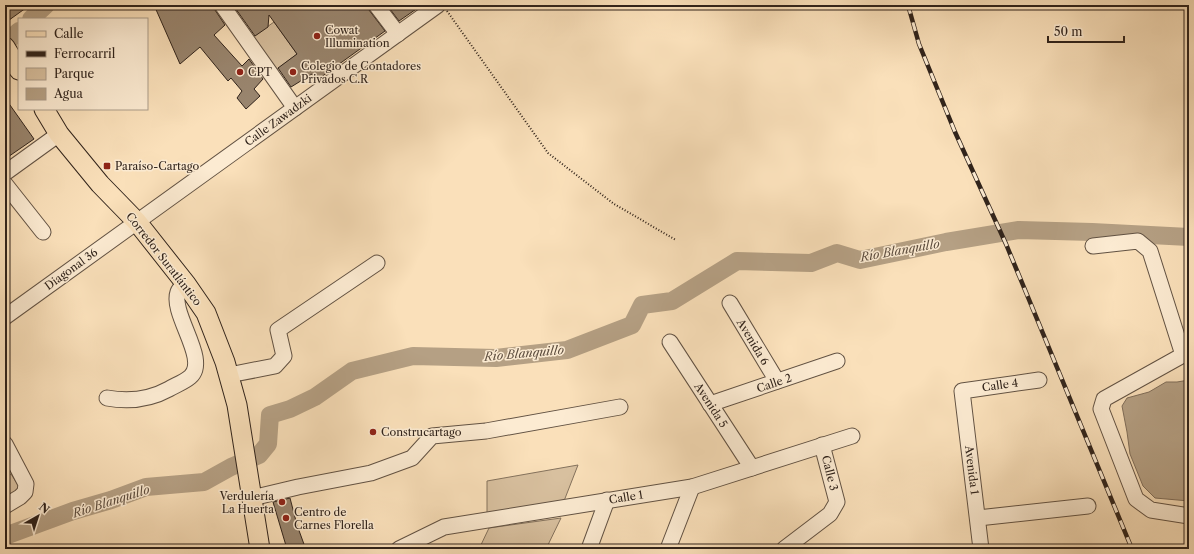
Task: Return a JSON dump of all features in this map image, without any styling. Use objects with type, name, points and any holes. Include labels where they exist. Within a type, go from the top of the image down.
[{"type":"main road","points":[[5,47],[18,68]]},
{"type":"main road","name":"Corredor Suratlántico","points":[[45,110],[59,134],[100,184],[137,222],[185,282],[206,313],[218,343],[237,406],[260,549]]},
{"type":"street","points":[[222,5],[295,108]]},
{"type":"street","points":[[376,5],[398,34]]},
{"type":"street","name":"Calle Zawadzki","points":[[137,222],[438,5]]},
{"type":"street","points":[[5,172],[59,134]]},
{"type":"street","points":[[5,184],[43,232]]},
{"type":"street","name":"Diagonal 36","points":[[5,317],[137,222]]},
{"type":"street","points":[[1093,246],[1138,241],[1150,251],[1183,355],[1104,399],[1101,409],[1136,499],[1151,510],[1189,516]]},
{"type":"street","points":[[229,376],[275,366],[284,356],[278,330],[372,272]]},
{"type":"street","points":[[107,398],[121,400],[144,399],[164,392],[191,376],[195,368],[195,352],[178,308],[178,292],[185,282]]},
{"type":"street","name":"Avenida 6","points":[[730,303],[777,381]]},
{"type":"street","name":"Avenida 5","points":[[670,342],[752,468]]},
{"type":"street","name":"Calle 2","points":[[710,404],[837,361]]},
{"type":"street","name":"Calle 4","points":[[962,391],[1039,380]]},
{"type":"street","name":"Avenida 1","points":[[962,391],[981,549]]},
{"type":"street","points":[[251,490],[298,487],[371,473],[412,458],[432,436],[486,431],[620,407]]},
{"type":"street","name":"Calle 1","points":[[401,548],[444,527],[692,487],[852,436]]},
{"type":"street","points":[[5,444],[26,484],[25,492],[20,497],[5,506]]},
{"type":"street","name":"Calle 3","points":[[784,549],[830,514],[837,502],[822,445]]},
{"type":"street","points":[[668,549],[692,487]]},
{"type":"street","points":[[589,549],[607,500]]},
{"type":"street","points":[[978,518],[1088,506]]},
{"type":"path","points":[[443,5],[548,154],[614,204],[676,240]]},
{"type":"green space","points":[[274,22],[297,54],[275,71],[250,39]]},
{"type":"green space","points":[[578,465],[564,501],[487,514],[487,481]]},
{"type":"green space","points":[[11,474],[20,488],[5,502],[5,477]]},
{"type":"green space","points":[[561,518],[546,549],[479,549],[489,528]]},
{"type":"water","points":[[1189,380],[1189,501],[1155,498],[1143,486],[1130,454],[1122,406],[1127,398],[1149,392],[1166,382]]},
{"type":"building","points":[[5,5],[30,5],[5,23]]},
{"type":"building","points":[[154,5],[213,5],[225,25],[214,35],[242,66],[249,59],[263,79],[254,89],[260,96],[246,109],[237,98],[242,91],[231,78],[228,81],[200,47],[180,64]]},
{"type":"building","points":[[233,5],[367,5],[369,10],[385,31],[317,80],[312,74],[291,87],[278,68],[297,54],[269,15],[268,27],[255,36]]},
{"type":"building","points":[[387,5],[422,5],[399,21]]},
{"type":"building","points":[[5,98],[34,139],[5,159]]},
{"type":"building","points":[[290,498],[297,525],[305,547],[299,549],[287,549],[273,502]]},
{"type":"waterway","points":[[32,18],[46,5]]},
{"type":"waterway","points":[[5,41],[18,32]]},
{"type":"waterway","name":"Río Blanquillo","points":[[5,536],[73,511],[111,500],[146,487],[204,482],[231,467],[259,455],[268,444],[270,415],[290,409],[315,397],[352,371],[413,356],[496,358],[567,350],[632,325],[642,305],[672,301],[737,261],[811,263],[837,253],[860,260],[946,242],[1019,230],[1189,237]]},
{"type":"railway","points":[[908,5],[919,44],[955,132],[1006,244],[1132,549]]},
{"type":"place","name":"Cowat Illumination","points":[[317,36]]},
{"type":"place","name":"CPT","points":[[240,72]]},
{"type":"place","name":"Colegio de Contadores Privados C.R","points":[[293,72]]},
{"type":"place","name":"Paraíso-Cartago","points":[[107,166]]},
{"type":"place","name":"Construcartago","points":[[373,432]]},
{"type":"place","name":"Verdulería La Huerta","points":[[282,502]]},
{"type":"place","name":"Centro de Carnes Florella","points":[[286,518]]}]
